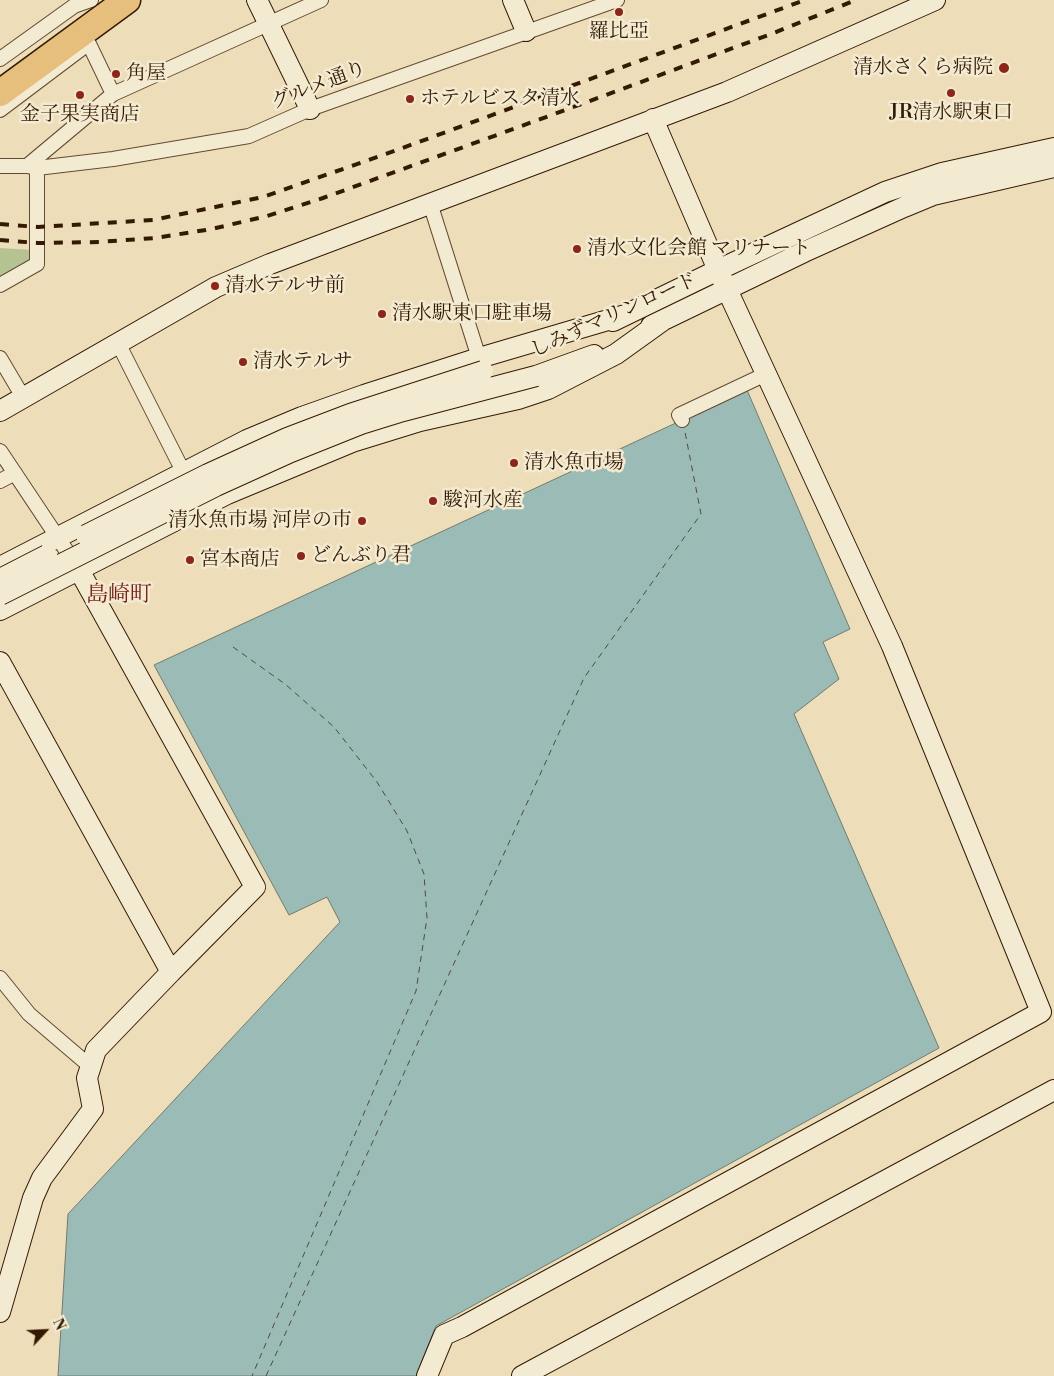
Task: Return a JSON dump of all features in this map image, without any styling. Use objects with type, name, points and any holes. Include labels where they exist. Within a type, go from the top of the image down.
[{"type":"highway","points":[[0,75],[80,17],[116,2]]},
{"type":"highway","points":[[0,93],[80,17]]},
{"type":"street","points":[[257,0],[310,109]]},
{"type":"street","points":[[0,285],[37,264],[32,167],[112,94],[321,0]]},
{"type":"street","points":[[513,0],[526,31]]},
{"type":"street","name":"グルメ通り","points":[[0,166],[32,167],[113,159],[249,136],[310,109],[617,0]]},
{"type":"street","points":[[0,411],[216,287],[270,264],[727,92],[935,0]]},
{"type":"street","points":[[80,17],[112,94]]},
{"type":"street","points":[[0,60],[80,17]]},
{"type":"street","points":[[0,110],[80,17]]},
{"type":"street","points":[[427,1376],[444,1335],[462,1327],[1041,1012],[892,646],[718,270],[653,119]]},
{"type":"street","name":"しみずマリンロード","points":[[481,364],[564,342],[886,192],[942,173],[1054,148]]},
{"type":"street","name":"しみずマリンロード","points":[[3,608],[207,490],[290,452],[361,424],[536,376],[590,356],[847,232],[933,195],[1054,167]]},
{"type":"street","points":[[430,203],[481,364]]},
{"type":"street","points":[[3,608],[228,494],[352,442],[420,421],[518,399],[548,389],[616,354],[662,321]]},
{"type":"street","points":[[118,343],[201,508]]},
{"type":"street","points":[[0,358],[23,397]]},
{"type":"street","points":[[0,567],[247,440],[302,417],[364,395],[481,364]]},
{"type":"street","points":[[0,580],[208,474],[286,438],[481,364]]},
{"type":"street","points":[[682,420],[680,415],[766,374]]},
{"type":"street","points":[[0,451],[79,570],[255,888],[96,1050],[87,1078],[93,1109],[42,1178],[33,1198],[0,1312]]},
{"type":"street","points":[[0,481],[15,473]]},
{"type":"street","points":[[0,662],[171,972]]},
{"type":"street","points":[[0,978],[29,1014],[90,1067]]},
{"type":"street","points":[[522,1376],[1054,1090]]},
{"type":"green space","points":[[0,248],[33,250],[34,261],[0,281]]},
{"type":"water","points":[[747,390],[850,629],[823,642],[839,679],[794,714],[939,1048],[436,1326],[416,1376],[58,1376],[68,1214],[340,922],[327,897],[289,915],[154,665]]},
{"type":"ferry route","points":[[266,1376],[584,678],[701,514],[684,427]]},
{"type":"ferry route","points":[[233,647],[285,684],[334,727],[377,782],[407,831],[424,874],[427,918],[416,991],[252,1376]]},
{"type":"railway","points":[[0,224],[38,227],[153,220],[263,197],[397,150],[805,0]]},
{"type":"railway","points":[[0,240],[38,243],[99,242],[155,238],[212,229],[267,216],[323,198],[549,116],[771,34],[856,0]]},
{"type":"place","name":"羅比亞","points":[[619,12]]},
{"type":"place","name":"清水さくら病院","points":[[1004,68]]},
{"type":"place","name":"角屋","points":[[116,74]]},
{"type":"place","name":"JR清水駅東口","points":[[951,93]]},
{"type":"place","name":"金子果実商店","points":[[80,95]]},
{"type":"place","name":"ホテルビスタ清水","points":[[410,99]]},
{"type":"place","name":"清水文化会館 マリナート","points":[[577,249]]},
{"type":"place","name":"清水テルサ前","points":[[215,286]]},
{"type":"place","name":"清水駅東口駐車場","points":[[382,314]]},
{"type":"place","name":"清水テルサ","points":[[243,362]]},
{"type":"place","name":"清水魚市場","points":[[514,463]]},
{"type":"place","name":"駿河水産","points":[[433,501]]},
{"type":"place","name":"清水魚市場 河岸の市","points":[[362,521]]},
{"type":"place","name":"どんぶり君","points":[[301,556]]},
{"type":"place","name":"宮本商店","points":[[190,560]]},
{"type":"district","name":"島崎町","points":[[119,596]]}]
